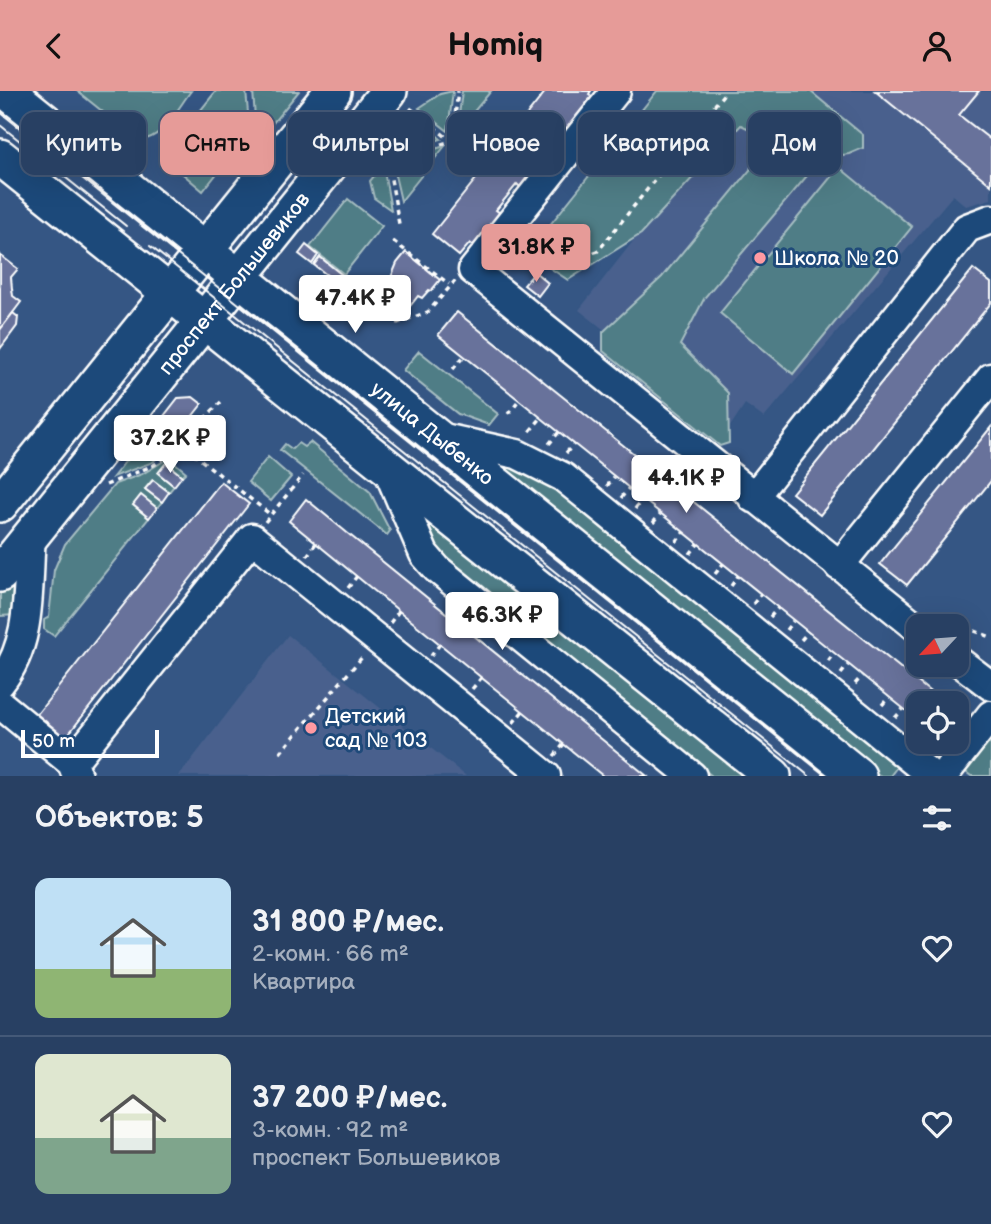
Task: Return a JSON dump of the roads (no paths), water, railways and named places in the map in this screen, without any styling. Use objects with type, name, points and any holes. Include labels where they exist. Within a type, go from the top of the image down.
[{"type":"main road","name":"улица Дыбенко","points":[[7,91],[858,776]]},
{"type":"main road","name":"проспект Большевиков","points":[[0,503],[333,91]]},
{"type":"main road","name":"проспект Большевиков","points":[[0,574],[239,278],[399,99]]},
{"type":"main road","points":[[0,157],[773,776]]},
{"type":"street","points":[[616,91],[473,270],[906,619]]},
{"type":"street","points":[[753,498],[967,228],[989,227]]},
{"type":"street","points":[[839,566],[991,377]]},
{"type":"street","points":[[435,436],[517,454],[563,477],[932,776]]},
{"type":"street","points":[[388,470],[424,554],[438,569],[692,776]]},
{"type":"street","points":[[0,683],[18,654],[24,628],[31,536]]},
{"type":"street","points":[[0,704],[75,769],[252,538],[547,776]]},
{"type":"street","points":[[970,670],[991,686]]},
{"type":"street","points":[[943,776],[991,715]]},
{"type":"tram line","points":[[0,112],[826,776]]},
{"type":"tram line","points":[[0,125],[126,226]]},
{"type":"tram line","points":[[150,246],[809,776]]},
{"type":"place","name":"Школа № 20","points":[[760,258]]},
{"type":"place","name":"Детский сад № 103","points":[[311,728]]}]
